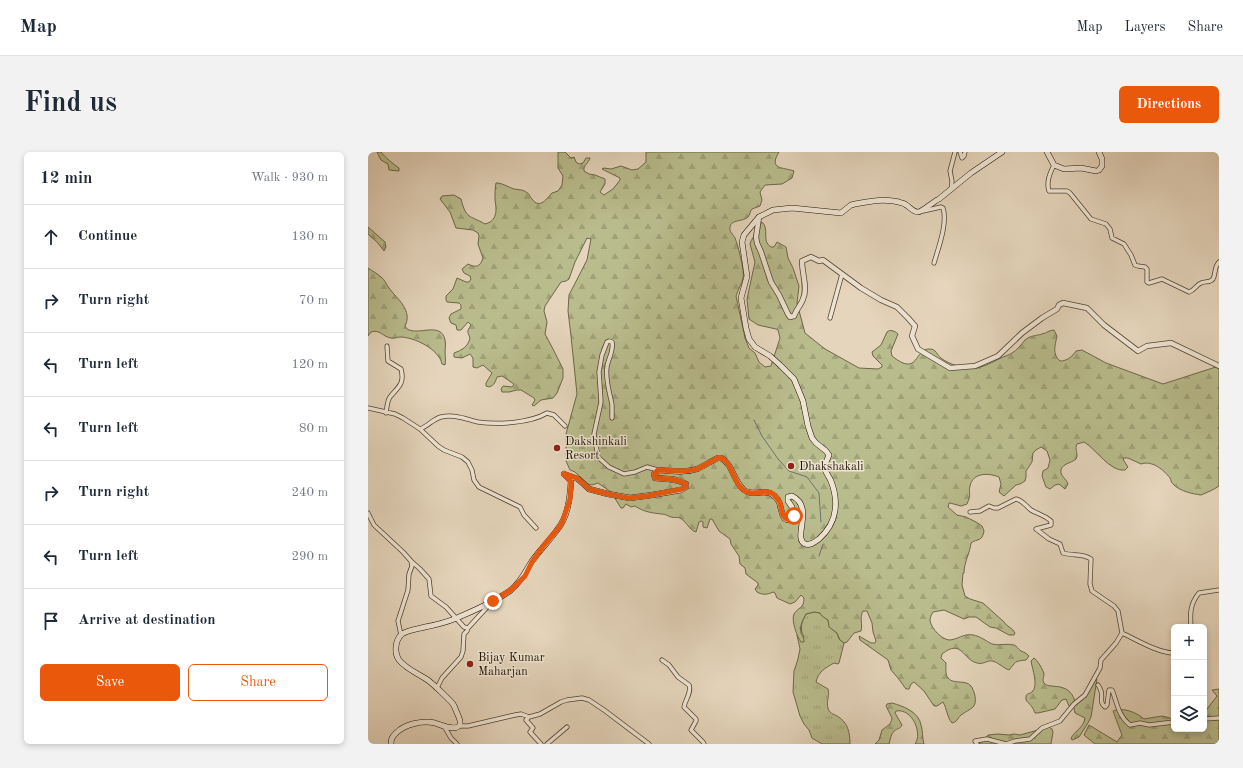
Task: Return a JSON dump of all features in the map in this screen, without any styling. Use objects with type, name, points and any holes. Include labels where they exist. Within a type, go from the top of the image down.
[{"type":"main road","points":[[391,744],[393,736],[408,725],[427,722],[453,728],[459,726],[460,721],[452,703],[437,688],[398,659],[396,647],[398,639],[401,635],[411,630],[456,618],[493,601],[511,590],[525,576],[532,562],[562,523],[570,499],[571,482],[564,474],[577,478],[589,489],[630,498],[652,495],[686,487],[686,484],[682,482],[666,478],[655,478],[654,474],[658,470],[693,470],[718,458],[722,458],[728,464],[739,484],[746,491],[754,493],[769,492],[773,494],[779,502],[782,515],[786,519],[790,520],[794,515],[792,507],[788,501],[788,497],[792,496],[798,500],[802,505],[803,512],[802,542],[806,545],[812,544],[820,538],[833,521],[835,510],[834,492],[824,467],[829,457],[828,453],[812,438],[804,401],[794,379],[770,356],[754,347],[749,339],[741,298],[747,276],[742,242],[744,235],[762,214],[772,210],[792,208],[841,213],[851,205],[882,200],[902,202],[916,212],[920,212],[951,190],[971,173],[1002,152]]},
{"type":"main road","points":[[1047,152],[1054,165],[1064,169],[1081,168],[1096,171],[1102,166],[1099,152]]},
{"type":"street","points":[[951,190],[952,181],[950,172],[956,152]]},
{"type":"street","points":[[960,152],[962,158],[965,152]]},
{"type":"street","points":[[1054,165],[1048,180],[1049,191],[1067,191],[1092,219],[1106,224],[1110,229],[1112,238],[1124,244],[1135,264],[1147,269],[1147,282],[1149,283],[1162,279],[1189,292],[1200,283],[1211,282],[1216,265],[1219,262]]},
{"type":"street","points":[[920,212],[940,207],[943,208],[944,211],[942,234],[934,263]]},
{"type":"street","points":[[759,217],[756,237],[757,243],[771,282],[790,317],[794,316],[804,299],[806,289],[802,270],[802,261],[811,257],[819,261],[823,260],[861,288],[881,300],[897,307],[914,326],[912,336],[918,349],[950,368],[974,366],[998,356],[1022,333],[1057,309],[1059,305],[1063,303],[1087,308],[1104,324],[1138,351],[1147,346],[1171,343],[1219,366]]},
{"type":"street","points":[[830,318],[842,274]]},
{"type":"street","points":[[612,418],[607,368],[613,345],[612,342],[609,341],[607,342],[602,355],[600,372],[601,402],[594,434],[598,457],[609,467],[624,474],[635,472],[647,467],[658,470]]},
{"type":"street","points":[[386,412],[390,398],[399,388],[402,378],[401,369],[388,361],[387,346]]},
{"type":"street","points":[[368,408],[395,414],[403,418],[420,429],[444,450],[462,456],[468,462],[472,470],[474,480],[479,487],[520,507],[524,515],[536,528]]},
{"type":"street","points":[[420,429],[428,426],[434,420],[441,417],[452,416],[480,422],[506,423],[538,418],[547,413],[554,415],[566,426]]},
{"type":"street","points":[[970,512],[980,511],[989,506],[998,508],[1016,499],[1034,512],[1048,518],[1051,521],[1051,525],[1036,529],[1049,539],[1060,544],[1063,553],[1087,556],[1091,559],[1090,584],[1092,591],[1114,606],[1118,611],[1122,633],[1116,643],[1101,660],[1100,668],[1085,695],[1074,704],[1060,721],[1042,728],[1030,739],[1006,744],[987,738],[975,741],[977,744]]},
{"type":"street","points":[[368,513],[374,525],[420,569],[429,580],[431,596],[446,607],[464,627],[468,628]]},
{"type":"street","points":[[401,635],[398,621],[408,590],[409,574],[412,566],[411,561]]},
{"type":"street","points":[[1191,624],[1190,615],[1192,603],[1199,592],[1219,590]]},
{"type":"street","points":[[437,688],[442,678],[461,657],[463,651],[464,634],[493,601]]},
{"type":"street","points":[[1122,633],[1158,650],[1171,652]]},
{"type":"street","points":[[662,660],[669,665],[678,677],[689,685],[690,690],[685,701],[684,708],[696,719],[691,730],[704,744]]},
{"type":"street","points":[[1098,685],[1101,691],[1101,703],[1105,707],[1107,705],[1109,690],[1112,690],[1118,709],[1130,725],[1140,723],[1149,725],[1171,722]]},
{"type":"street","points":[[459,726],[468,726],[521,714],[529,717],[540,714],[561,702],[582,698],[589,700],[604,710],[649,744]]},
{"type":"street","points":[[529,717],[526,720],[532,728],[530,732],[541,744]]},
{"type":"street","points":[[1207,719],[1219,718]]},
{"type":"street","points":[[444,726],[451,738],[457,744]]},
{"type":"street","points":[[547,744],[567,727]]},
{"type":"green space","points":[[377,152],[381,152],[399,168],[399,171],[389,170],[388,164],[381,160]]},
{"type":"green space","points":[[558,152],[565,152],[571,158],[574,157],[576,162],[579,164],[583,163],[586,158],[590,158],[584,167],[584,171],[605,179],[605,184],[600,192],[604,195],[613,189],[620,178],[602,169],[611,169],[621,166],[632,170],[638,169],[646,162],[646,152],[779,152],[775,162],[776,165],[778,167],[794,171],[792,178],[782,184],[765,185],[760,192],[762,200],[760,206],[752,209],[746,219],[731,224],[730,229],[736,241],[743,270],[742,280],[736,296],[745,338],[749,348],[755,353],[759,362],[765,367],[771,366],[780,338],[778,330],[758,325],[749,319],[747,299],[755,262],[750,244],[762,222],[765,228],[766,242],[771,247],[774,247],[777,242],[786,247],[788,258],[799,286],[797,303],[805,333],[825,349],[859,368],[878,369],[882,367],[882,365],[873,356],[872,352],[881,345],[888,331],[894,331],[898,334],[891,351],[892,356],[901,362],[907,364],[912,363],[925,350],[932,349],[944,360],[963,367],[972,368],[988,364],[1011,354],[1029,337],[1044,334],[1051,330],[1054,330],[1057,336],[1055,353],[1060,361],[1069,358],[1076,351],[1082,350],[1106,363],[1163,384],[1219,366],[1219,486],[1201,495],[1186,492],[1179,489],[1157,466],[1149,463],[1141,464],[1128,458],[1123,458],[1128,467],[1125,470],[1119,470],[1109,464],[1084,442],[1077,444],[1076,459],[1064,466],[1061,470],[1061,473],[1068,484],[1065,489],[1059,484],[1050,489],[1046,487],[1042,476],[1043,471],[1048,468],[1050,460],[1047,451],[1041,447],[1033,453],[1032,462],[1026,471],[1025,481],[1016,485],[1004,496],[999,492],[1001,484],[999,477],[986,474],[974,478],[970,486],[967,504],[961,506],[949,503],[948,507],[957,515],[966,517],[982,526],[984,531],[981,538],[971,543],[963,573],[962,585],[965,596],[983,603],[1015,633],[1014,635],[1009,635],[996,628],[990,627],[976,617],[964,619],[944,610],[933,612],[930,621],[937,633],[943,638],[952,640],[967,635],[973,635],[981,637],[992,644],[1014,645],[1029,656],[1026,660],[1016,662],[1009,670],[992,661],[979,663],[972,661],[962,651],[954,648],[942,654],[941,658],[946,663],[946,673],[948,678],[953,681],[969,684],[975,696],[973,707],[952,723],[943,702],[937,706],[934,706],[924,691],[914,682],[911,684],[909,689],[906,689],[891,670],[888,660],[860,640],[859,636],[871,643],[875,643],[876,641],[872,623],[867,611],[863,611],[862,614],[861,631],[854,633],[847,642],[844,643],[840,640],[837,633],[829,627],[828,620],[820,613],[814,612],[806,614],[801,626],[801,633],[804,638],[804,642],[801,642],[795,628],[793,617],[803,604],[804,598],[801,595],[795,602],[790,604],[777,598],[773,592],[769,594],[761,594],[757,592],[755,589],[758,583],[746,574],[745,568],[740,564],[739,556],[731,544],[730,539],[719,531],[712,519],[710,519],[707,528],[703,527],[703,522],[699,522],[696,532],[680,518],[648,512],[626,504],[623,508],[621,508],[611,492],[598,483],[592,485],[588,484],[575,472],[570,470],[566,461],[566,434],[577,394],[568,311],[569,295],[587,260],[591,239],[587,238],[575,262],[569,279],[561,282],[545,306],[544,311],[547,322],[545,334],[563,369],[563,378],[557,393],[553,398],[541,400],[534,406],[532,405],[535,400],[534,398],[521,390],[502,392],[501,389],[503,386],[512,387],[514,384],[502,376],[497,377],[494,383],[489,387],[486,386],[486,383],[492,373],[483,365],[477,368],[473,367],[473,358],[470,354],[462,358],[454,357],[454,353],[468,344],[470,338],[468,331],[471,325],[468,322],[461,330],[457,330],[456,325],[451,323],[449,318],[451,314],[461,309],[461,305],[459,303],[447,302],[446,296],[453,289],[457,278],[466,282],[469,282],[471,279],[470,276],[464,273],[462,269],[468,264],[473,266],[479,265],[483,258],[478,244],[478,233],[473,230],[456,228],[450,212],[440,199],[442,196],[454,195],[461,199],[469,216],[485,224],[492,221],[495,215],[496,183],[522,190],[535,202],[541,203],[552,193],[558,191],[562,185],[563,176],[558,168]]},
{"type":"green space","points":[[368,227],[385,242],[386,247],[384,251],[368,234]]},
{"type":"green space","points":[[368,268],[382,278],[403,305],[407,315],[405,326],[407,329],[412,331],[434,330],[443,334],[445,340],[445,365],[442,364],[436,353],[431,349],[412,339],[388,337],[374,331],[368,336]]},
{"type":"green space","points":[[814,612],[820,613],[828,620],[831,628],[837,633],[839,639],[844,643],[839,663],[834,663],[822,671],[816,682],[828,689],[829,694],[827,703],[829,711],[844,721],[849,732],[850,744],[822,744],[812,738],[800,716],[793,692],[794,671],[800,649],[797,635],[799,639],[804,637],[801,628],[803,619],[806,614]]},
{"type":"green space","points":[[1034,658],[1040,665],[1044,674],[1044,683],[1046,685],[1068,690],[1072,694],[1075,701],[1079,702],[1085,697],[1096,678],[1097,679],[1091,717],[1079,737],[1072,740],[1071,738],[1083,724],[1085,718],[1075,713],[1074,708],[1069,706],[1066,699],[1062,700],[1055,709],[1038,713],[1035,713],[1026,700],[1027,695],[1032,692],[1035,686],[1031,661]]},
{"type":"green space","points":[[1219,689],[1219,744],[1095,744],[1084,735],[1089,725],[1117,742],[1122,735],[1113,711],[1117,710],[1133,712],[1144,719],[1162,716],[1171,718],[1171,732],[1207,732],[1207,709],[1217,696],[1212,690]]},
{"type":"green space","points":[[892,703],[910,710],[917,716],[922,727],[924,744],[915,744],[918,734],[917,728],[911,717],[902,711],[896,711],[895,713],[902,725],[893,732],[889,744],[875,744],[879,740],[882,730],[891,722],[892,718],[886,706],[887,704]]},
{"type":"green space","points":[[1049,727],[1053,732],[1051,744],[979,744],[988,735],[1020,735]]},
{"type":"waterway","points":[[754,420],[762,436],[778,459],[789,471],[807,477],[819,493],[821,522]]},
{"type":"waterway","points":[[819,556],[823,544]]},
{"type":"place","name":"Dakshinkali Resort","points":[[557,448]]},
{"type":"place","name":"Dhakshakali","points":[[791,466]]},
{"type":"place","name":"Bijay Kumar Maharjan","points":[[470,664]]},
{"type":"route","points":[[493,601],[511,590],[525,576],[532,562],[562,523],[570,499],[571,482],[564,474],[577,478],[589,489],[632,498],[686,487],[686,484],[682,482],[666,478],[655,478],[654,474],[658,470],[693,470],[721,458],[728,464],[736,480],[744,490],[751,493],[772,493],[780,504],[782,515],[787,520],[790,520],[794,516]]}]
